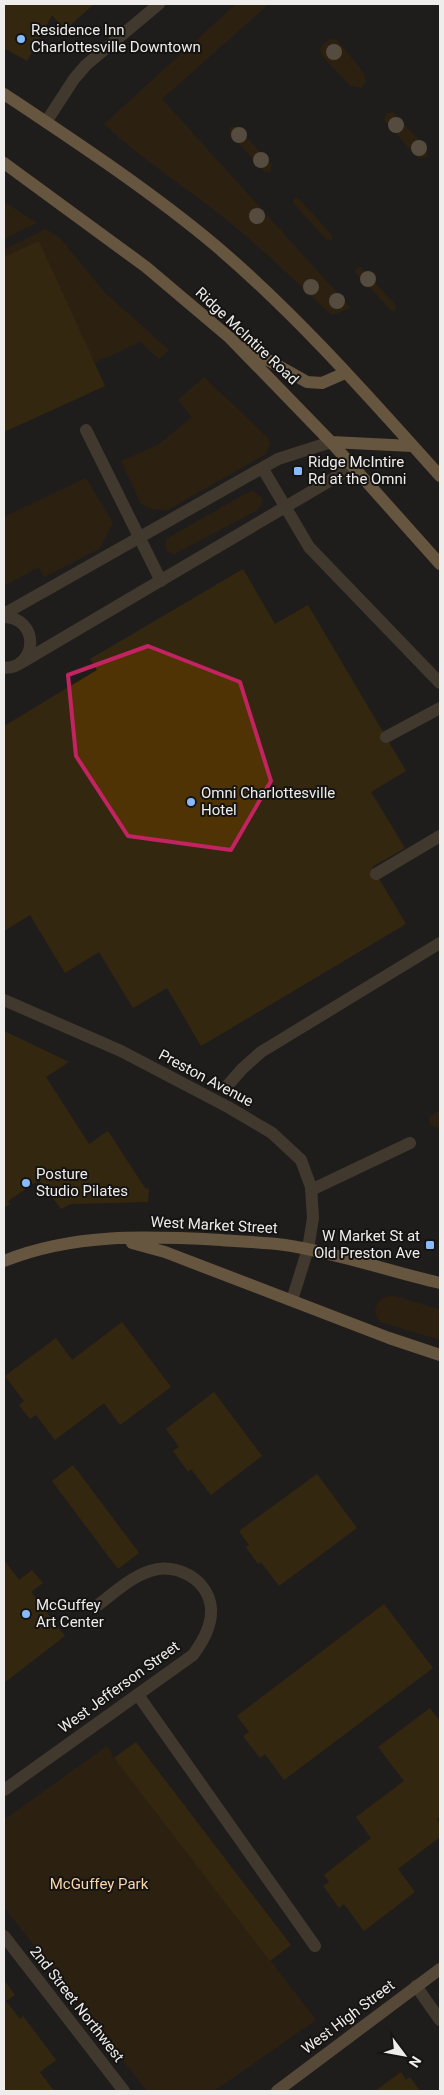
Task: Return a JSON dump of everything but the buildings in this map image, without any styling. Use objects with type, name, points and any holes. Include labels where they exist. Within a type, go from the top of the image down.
[{"type":"main road","points":[[4,94],[133,180],[216,246],[278,303],[440,476]]},
{"type":"main road","name":"Ridge McIntire Road","points":[[4,162],[146,267],[230,338],[331,442],[440,564]]},
{"type":"main road","points":[[230,338],[307,382],[322,383],[345,373]]},
{"type":"main road","points":[[331,442],[412,446]]},
{"type":"main road","name":"West Market Street","points":[[4,1261],[29,1251],[82,1240],[118,1238],[180,1238],[284,1244],[308,1249]]},
{"type":"main road","name":"West Market Street","points":[[118,1238],[165,1252],[292,1300]]},
{"type":"main road","points":[[308,1249],[440,1283]]},
{"type":"main road","points":[[292,1300],[389,1338],[440,1355]]},
{"type":"main road","name":"West High Street","points":[[276,2091],[440,1969]]},
{"type":"street","points":[[46,122],[74,79],[86,65],[159,4]]},
{"type":"street","points":[[86,430],[161,581]]},
{"type":"street","points":[[4,616],[278,460],[331,442]]},
{"type":"street","points":[[4,668],[19,664],[353,467]]},
{"type":"street","points":[[263,469],[309,547],[440,684]]},
{"type":"street","points":[[4,616],[21,621],[31,638],[26,658],[19,664]]},
{"type":"street","points":[[386,737],[440,708]]},
{"type":"street","points":[[376,874],[440,836]]},
{"type":"street","points":[[228,1085],[261,1052],[440,943]]},
{"type":"street","name":"Preston Avenue","points":[[4,1000],[121,1051],[228,1107],[272,1133],[301,1160],[311,1190],[313,1218],[308,1249],[292,1300]]},
{"type":"street","points":[[311,1190],[410,1143]]},
{"type":"street","name":"West Jefferson Street","points":[[4,1790],[193,1654],[205,1639],[211,1609],[207,1595],[198,1582],[185,1572],[170,1568],[151,1570],[135,1578],[98,1605]]},
{"type":"street","points":[[138,1695],[315,1946]]},
{"type":"street","name":"2nd Street Northwest","points":[[4,1936],[124,2091]]},
{"type":"street","points":[[416,1986],[440,2020]]},
{"type":"highlighted area","points":[[148,646],[240,682],[271,781],[231,850],[128,836],[76,756],[68,675]]},
{"type":"green space","points":[[236,4],[269,4],[162,99],[351,308],[332,315],[239,230],[137,152],[104,124]]},
{"type":"green space","points":[[331,39],[337,40],[364,73],[366,81],[362,88],[351,86],[322,56],[320,49],[324,43]]},
{"type":"green space","points":[[393,112],[427,149],[427,157],[418,158],[384,120],[387,113]]},
{"type":"green space","points":[[230,127],[237,127],[272,165],[270,172],[264,172],[230,133]]},
{"type":"green space","points":[[293,198],[298,198],[332,235],[332,241],[327,240],[294,204]]},
{"type":"green space","points":[[4,202],[37,223],[4,239]]},
{"type":"green space","points":[[46,229],[60,238],[105,293],[169,350],[159,359],[140,342],[94,363],[39,241],[4,257],[4,250]]},
{"type":"green space","points":[[361,267],[396,306],[396,310],[392,311],[355,272],[357,268]]},
{"type":"green space","points":[[204,377],[269,439],[270,444],[266,454],[167,510],[152,509],[141,504],[121,461],[158,445],[192,417],[178,400]]},
{"type":"green space","points":[[86,478],[113,523],[99,549],[44,577],[39,567],[4,586],[4,517]]},
{"type":"green space","points":[[253,491],[262,498],[262,503],[258,510],[174,554],[167,551],[165,545],[168,538]]},
{"type":"green space","points":[[440,1110],[440,1126],[437,1128],[430,1124],[429,1118]]},
{"type":"green space","points":[[392,1295],[440,1310],[440,1340],[380,1322],[375,1313],[378,1303]]},
{"type":"green space","name":"McGuffey Park","points":[[107,1746],[114,1758],[316,2020],[214,2091],[147,2091],[4,1907],[4,1820]]},
{"type":"place","name":"Residence Inn Charlottesville Downtown","points":[[21,39]]},
{"type":"place","name":"Ridge McIntire Rd at the Omni","points":[[298,471]]},
{"type":"place","name":"Omni Charlottesville Hotel","points":[[191,802]]},
{"type":"place","name":"Posture Studio Pilates","points":[[26,1183]]},
{"type":"place","name":"W Market St at Old Preston Ave","points":[[430,1245]]},
{"type":"place","name":"McGuffey Art Center","points":[[26,1614]]}]
